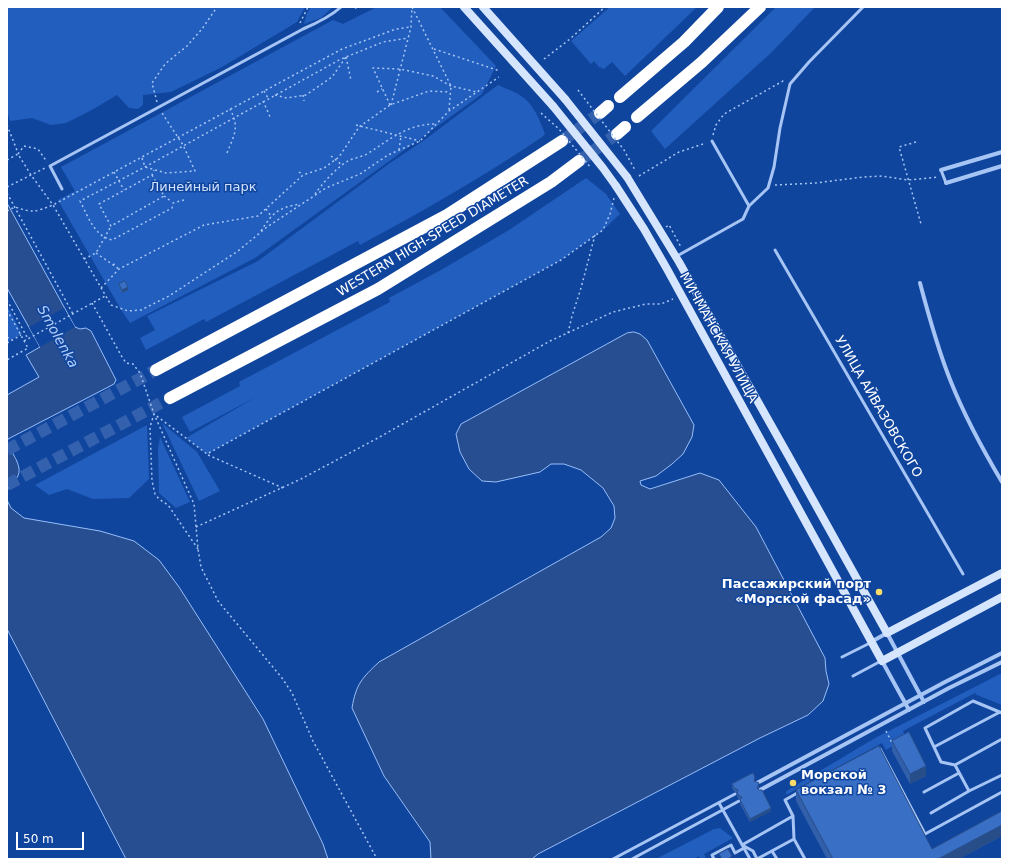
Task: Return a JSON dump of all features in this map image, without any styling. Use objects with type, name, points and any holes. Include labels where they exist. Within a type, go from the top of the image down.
[{"type":"highway","points":[[620,97],[684,42],[718,7]]},
{"type":"highway","points":[[637,117],[702,62],[760,7]]},
{"type":"highway","name":"WESTERN HIGH-SPEED DIAMETER","points":[[156,370],[447,215],[562,142]]},
{"type":"highway","name":"WESTERN HIGH-SPEED DIAMETER","points":[[170,398],[378,289],[551,182],[579,161]]},
{"type":"main road","name":"МИЧМАНСКАЯ УЛИЦА","points":[[464,7],[553,106],[603,168],[644,229],[882,661]]},
{"type":"main road","name":"МИЧМАНСКАЯ УЛИЦА","points":[[483,7],[565,99],[627,177],[675,257],[788,455],[887,633]]},
{"type":"main road","points":[[887,633],[1002,573]]},
{"type":"main road","points":[[882,661],[1002,597]]},
{"type":"street","points":[[941,170],[1002,152]]},
{"type":"street","points":[[946,183],[1002,166]]},
{"type":"street","points":[[920,284],[940,353],[956,394],[967,419],[1002,482]]},
{"type":"street","points":[[871,642],[887,633]]},
{"type":"street","name":"МИЧМАНСКАЯ УЛИЦА","points":[[887,633],[924,702]]},
{"type":"street","points":[[757,783],[905,703],[1002,653]]},
{"type":"street","name":"МИЧМАНСКАЯ УЛИЦА","points":[[882,661],[909,710]]},
{"type":"street","points":[[760,790],[1002,662]]},
{"type":"lane","points":[[62,189],[50,166],[303,29],[320,22],[341,7]]},
{"type":"lane","points":[[675,257],[743,219],[749,206],[768,188],[774,167],[780,128],[790,84],[809,62],[863,7]]},
{"type":"lane","points":[[712,141],[749,206]]},
{"type":"lane","points":[[941,170],[946,183]]},
{"type":"lane","name":"УЛИЦА АЙВАЗОВСКОГО","points":[[775,250],[963,574]]},
{"type":"lane","points":[[842,657],[871,642]]},
{"type":"lane","points":[[852,676],[882,661]]},
{"type":"lane","points":[[1001,712],[973,701],[925,728],[942,762],[954,765],[1002,739]]},
{"type":"lane","points":[[934,747],[1001,712]]},
{"type":"lane","points":[[873,752],[880,748],[925,834],[1002,792]]},
{"type":"lane","points":[[954,765],[969,791]]},
{"type":"lane","points":[[924,792],[959,773]]},
{"type":"lane","points":[[930,813],[969,791],[1002,775]]},
{"type":"lane","points":[[805,789],[785,800],[793,816],[794,839],[805,859]]},
{"type":"lane","points":[[614,859],[735,794]]},
{"type":"lane","points":[[632,859],[739,801]]},
{"type":"lane","points":[[719,803],[749,858]]},
{"type":"lane","points":[[714,859],[712,855],[730,845],[735,853],[743,846],[793,816]]},
{"type":"lane","points":[[743,846],[753,851],[757,859],[794,839]]},
{"type":"lane","points":[[772,851],[777,859]]},
{"type":"path","points":[[145,167],[166,173],[195,171],[183,145],[159,108],[152,82],[165,64],[187,46],[202,29],[217,7]]},
{"type":"path","points":[[303,29],[300,24],[308,7]]},
{"type":"path","points":[[390,105],[411,27],[412,7]]},
{"type":"path","points":[[412,7],[451,86],[449,111]]},
{"type":"path","points":[[544,59],[570,39],[605,7]]},
{"type":"path","points":[[7,211],[15,207],[30,212],[38,211],[53,205],[342,49],[396,29],[411,27]]},
{"type":"path","points":[[173,203],[172,208],[112,240],[104,239],[96,232],[80,201],[346,57],[383,42],[408,38]]},
{"type":"path","points":[[433,48],[500,71]]},
{"type":"path","points":[[275,95],[287,98],[306,94],[332,77],[346,57]]},
{"type":"path","points":[[346,57],[351,80]]},
{"type":"path","points":[[390,105],[373,68],[400,69],[433,76],[451,86],[477,92]]},
{"type":"path","points":[[332,77],[336,80]]},
{"type":"path","points":[[7,124],[18,154],[53,205],[111,305],[128,311],[141,310],[170,296],[238,251],[260,233],[326,188],[360,174],[388,155],[420,141],[449,111],[499,77]]},
{"type":"path","points":[[639,176],[679,152],[712,141],[716,124],[724,114],[783,81],[790,84]]},
{"type":"path","points":[[377,92],[382,89]]},
{"type":"path","points":[[578,90],[624,150],[635,170]]},
{"type":"path","points":[[264,91],[268,98]]},
{"type":"path","points":[[101,288],[119,269],[204,225],[258,216],[303,175],[324,168],[336,160],[360,126],[390,105],[429,91],[450,92]]},
{"type":"path","points":[[303,95],[304,101]]},
{"type":"path","points":[[263,101],[271,119]]},
{"type":"path","points":[[227,153],[234,135],[236,124],[230,109]]},
{"type":"path","points":[[541,113],[559,129],[591,168]]},
{"type":"path","points":[[314,196],[323,183],[346,162],[366,155],[395,135],[423,124],[436,124]]},
{"type":"path","points":[[356,125],[420,141]]},
{"type":"path","points":[[398,150],[401,136]]},
{"type":"path","points":[[916,142],[899,147],[921,224]]},
{"type":"path","points":[[7,160],[18,154],[24,146],[38,149],[50,166],[7,187]]},
{"type":"path","points":[[331,156],[342,166]]},
{"type":"path","points":[[142,158],[145,167]]},
{"type":"path","points":[[111,226],[99,204],[152,175],[154,170]]},
{"type":"path","points":[[114,172],[124,190]]},
{"type":"path","points":[[299,172],[303,175]]},
{"type":"path","points":[[152,175],[164,196],[173,203]]},
{"type":"path","points":[[768,188],[777,185],[816,183],[863,177],[882,176],[908,180],[944,176]]},
{"type":"path","points":[[7,193],[73,314]]},
{"type":"path","points":[[84,259],[96,253],[111,226],[164,196]]},
{"type":"path","points":[[207,454],[561,260],[603,230],[610,214],[614,198]]},
{"type":"path","points":[[173,203],[184,200]]},
{"type":"path","points":[[260,233],[271,216],[285,207],[302,204]]},
{"type":"path","points":[[266,209],[271,216]]},
{"type":"path","points":[[568,333],[595,235]]},
{"type":"path","points":[[96,253],[119,269]]},
{"type":"path","points":[[113,265],[117,262]]},
{"type":"path","points":[[24,341],[105,296]]},
{"type":"path","points":[[196,527],[283,488],[370,443],[550,341],[613,312],[646,304],[660,304],[674,298]]},
{"type":"path","points":[[7,300],[28,339]]},
{"type":"path","points":[[92,303],[122,358],[126,363],[133,364],[140,374],[154,414],[194,504],[201,567],[218,601],[292,692],[313,741],[377,859]]},
{"type":"path","points":[[7,310],[28,348],[7,360]]},
{"type":"path","points":[[7,343],[21,335]]},
{"type":"path","points":[[7,337],[12,340]]},
{"type":"path","points":[[154,414],[207,454],[283,488]]},
{"type":"path","points":[[154,414],[150,428],[152,482],[155,494],[159,499],[168,505],[198,549]]},
{"type":"path","points":[[886,731],[895,748]]},
{"type":"green space","points":[[7,7],[305,7],[297,22],[222,67],[171,92],[143,95],[143,105],[138,109],[129,108],[117,95],[66,123],[51,125],[32,118],[10,121],[7,111]]},
{"type":"green space","points":[[311,7],[333,7],[321,18],[304,24],[307,13]]},
{"type":"green space","name":"Линейный парк","points":[[377,7],[440,7],[496,66],[482,94],[255,258],[130,323],[58,200],[75,191],[61,167],[333,20],[343,24]]},
{"type":"green space","points":[[610,7],[697,7],[625,76],[612,62],[604,69],[599,67],[594,61],[591,64],[571,41]]},
{"type":"green space","points":[[776,7],[815,7],[772,52],[665,149],[651,131]]},
{"type":"green space","points":[[498,85],[518,94],[528,102],[537,114],[545,134],[542,137],[498,166],[360,245],[358,241],[206,322],[204,319],[146,350],[140,338],[155,330],[147,316],[258,261]]},
{"type":"green space","points":[[586,178],[606,194],[620,214],[603,230],[561,260],[207,454],[186,438],[256,397],[190,432],[182,417],[240,386],[239,382],[390,302],[389,298],[441,270],[509,230]]},
{"type":"green space","points":[[7,305],[22,334],[7,342]]},
{"type":"green space","points":[[162,423],[197,452],[220,491],[199,501]]},
{"type":"green space","points":[[147,425],[149,479],[129,498],[93,499],[67,489],[49,495],[35,485]]},
{"type":"green space","points":[[160,437],[190,502],[176,508],[159,493],[158,449]]},
{"type":"green space","points":[[1002,673],[1002,705],[975,693],[903,731],[906,738],[886,750],[882,743],[786,795],[788,790],[875,738]]},
{"type":"green space","points":[[720,828],[733,838],[704,854],[706,859],[700,859],[699,856],[694,859],[656,859],[714,829]]},
{"type":"water","name":"Smolenka","points":[[7,203],[75,327],[80,329],[86,328],[91,331],[116,380],[114,384],[8,439],[7,441],[7,395],[39,377],[26,355],[40,347],[7,288]]},
{"type":"water","points":[[634,332],[640,334],[647,340],[694,425],[692,437],[683,454],[656,476],[640,481],[641,485],[650,489],[700,473],[719,480],[756,527],[825,658],[829,684],[823,701],[808,715],[760,738],[538,854],[532,859],[431,859],[430,842],[384,776],[352,708],[358,687],[364,677],[379,662],[601,537],[611,528],[615,518],[614,506],[603,488],[581,470],[564,464],[551,464],[540,472],[496,482],[482,481],[469,469],[460,452],[456,434],[461,424],[627,333]]},
{"type":"water","points":[[7,443],[17,461],[19,470],[16,479],[9,487],[7,492]]},
{"type":"water","points":[[7,500],[11,508],[24,518],[100,531],[134,541],[159,560],[179,587],[263,719],[323,844],[328,859],[126,859],[7,629]]},
{"type":"pier","points":[[64,308],[75,327],[40,347],[29,327]]},
{"type":"building","points":[[125,281],[128,287],[122,290],[119,284]]},
{"type":"building","points":[[909,732],[926,766],[910,774],[892,741]]},
{"type":"building","points":[[879,746],[932,849],[1002,811],[1002,825],[938,859],[833,859],[796,790]]},
{"type":"building","points":[[753,773],[755,777],[754,781],[759,783],[757,788],[762,790],[771,808],[750,819],[740,800],[742,797],[738,795],[738,790],[734,788],[732,784]]},
{"type":"building","points":[[728,849],[732,856],[728,859],[722,859],[719,854]]},
{"type":"tunnel","points":[[562,141],[600,113]]},
{"type":"tunnel","points":[[579,161],[617,134]]},
{"type":"tunnel","points":[[7,450],[156,370]]},
{"type":"tunnel","points":[[7,485],[170,398]]},
{"type":"place","name":"Пассажирский порт «Морской фасад»","points":[[879,592]]},
{"type":"place","name":"Морской вокзал № 3","points":[[793,783]]}]
